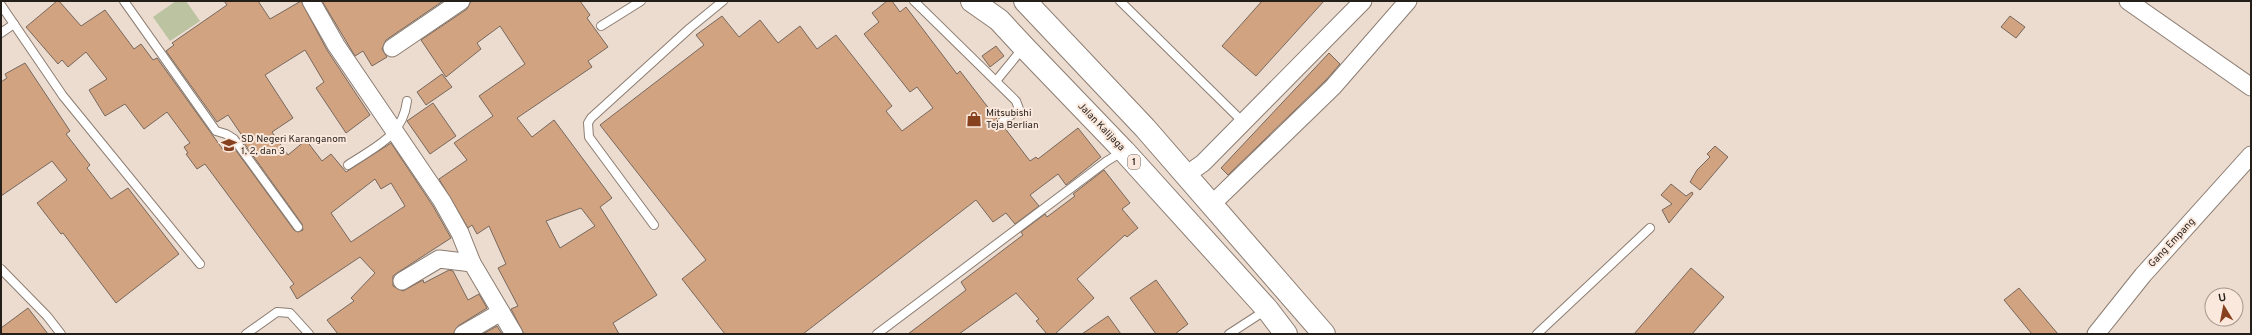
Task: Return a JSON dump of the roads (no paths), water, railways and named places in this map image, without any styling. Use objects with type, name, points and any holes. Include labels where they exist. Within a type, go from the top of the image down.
[{"type":"highway","name":"Jalan Kalijaga","points":[[972,1],[999,20],[1124,151],[1267,309],[1286,334]]},
{"type":"highway","points":[[1025,1],[1145,128],[1324,334]]},
{"type":"highway","points":[[1124,151],[1145,128]]},
{"type":"street","points":[[311,1],[336,46],[442,201],[460,233],[472,262],[514,334]]},
{"type":"street","points":[[392,48],[461,1]]},
{"type":"street","points":[[1186,175],[1203,163],[1363,1]]},
{"type":"street","points":[[1211,205],[1333,87],[1408,1]]},
{"type":"street","points":[[2128,1],[2251,87]]},
{"type":"street","name":"Gang Empang","points":[[2096,334],[2143,275],[2251,155]]},
{"type":"street","points":[[402,281],[439,259],[472,262]]},
{"type":"street","points":[[463,334],[501,312]]},
{"type":"lane","points":[[124,1],[216,132],[226,134],[234,139],[298,227]]},
{"type":"lane","points":[[601,26],[641,1]]},
{"type":"lane","points":[[654,225],[589,137],[588,123],[591,118],[690,28],[723,1]]},
{"type":"lane","points":[[914,1],[1018,105],[1016,113],[1002,122]]},
{"type":"lane","points":[[1120,1],[1243,122]]},
{"type":"lane","points":[[1,4],[63,96],[200,264]]},
{"type":"lane","points":[[1,33],[14,24]]},
{"type":"lane","points":[[996,82],[1024,47]]},
{"type":"lane","points":[[348,165],[395,133],[404,114],[407,101]]},
{"type":"lane","points":[[878,334],[1107,161],[1124,151]]},
{"type":"lane","points":[[1537,334],[1650,228]]},
{"type":"lane","points":[[1,268],[47,316],[62,334]]},
{"type":"lane","points":[[1229,334],[1267,309]]},
{"type":"lane","points":[[246,334],[277,312],[290,313],[309,334]]},
{"type":"place","name":"Mitsubishi Teja Berlian","points":[[974,119]]},
{"type":"place","name":"SD Negeri Karanganom 1, 2, dan 3","points":[[229,145]]}]
